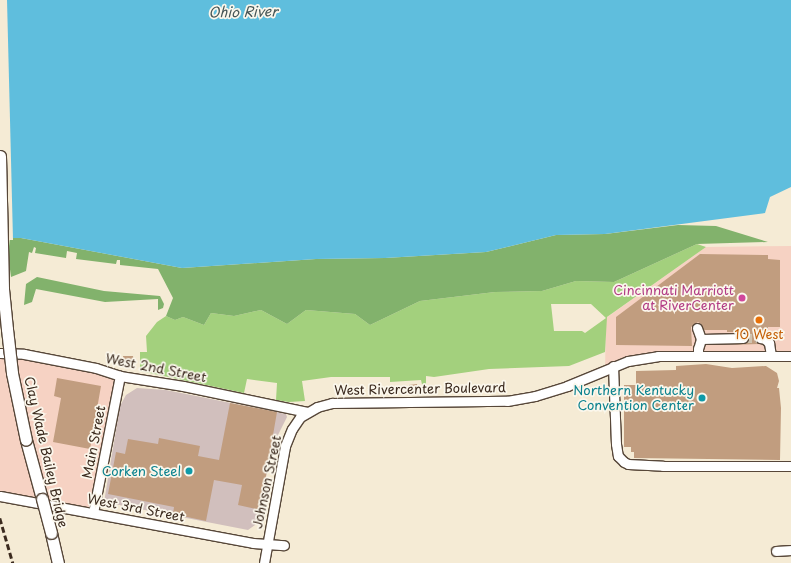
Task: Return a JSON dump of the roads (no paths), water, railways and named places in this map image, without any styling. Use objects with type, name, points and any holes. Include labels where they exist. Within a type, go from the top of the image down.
[{"type":"main road","name":"Clay Wade Bailey Bridge","points":[[0,156],[4,289],[11,366],[26,440],[58,563]]},
{"type":"street","points":[[698,328],[701,339],[698,349],[698,356]]},
{"type":"street","points":[[701,339],[743,338]]},
{"type":"street","points":[[760,338],[766,338],[769,343],[770,355]]},
{"type":"street","name":"West 2nd Street","points":[[0,354],[24,354],[96,368],[120,376],[183,386],[307,412]]},
{"type":"street","name":"West Rivercenter Boulevard","points":[[307,412],[317,407],[332,403],[506,401],[535,396],[567,386],[628,361],[658,356],[791,356]]},
{"type":"street","points":[[613,366],[616,444],[618,456],[624,462],[628,464],[663,466],[791,466]]},
{"type":"street","name":"Main Street","points":[[93,513],[120,376]]},
{"type":"street","name":"Johnson Street","points":[[264,563],[285,446],[292,429],[300,417],[307,412]]},
{"type":"street","name":"West 3rd Street","points":[[0,496],[267,544],[284,545]]},
{"type":"street","points":[[776,551],[791,550]]},
{"type":"water","name":"Ohio River","points":[[0,0],[791,0],[791,187],[770,197],[765,213],[605,234],[556,235],[486,252],[385,258],[316,259],[182,268],[21,238],[0,238]]},
{"type":"tunnel","points":[[743,338],[760,338]]},
{"type":"railway","points":[[0,518],[13,563]]},
{"type":"place","name":"Cincinnati Marriott at RiverCenter","points":[[742,298]]},
{"type":"place","name":"10 West","points":[[759,320]]},
{"type":"place","name":"Northern Kentucky Convention Center","points":[[702,398]]},
{"type":"place","name":"Corken Steel","points":[[189,471]]}]
